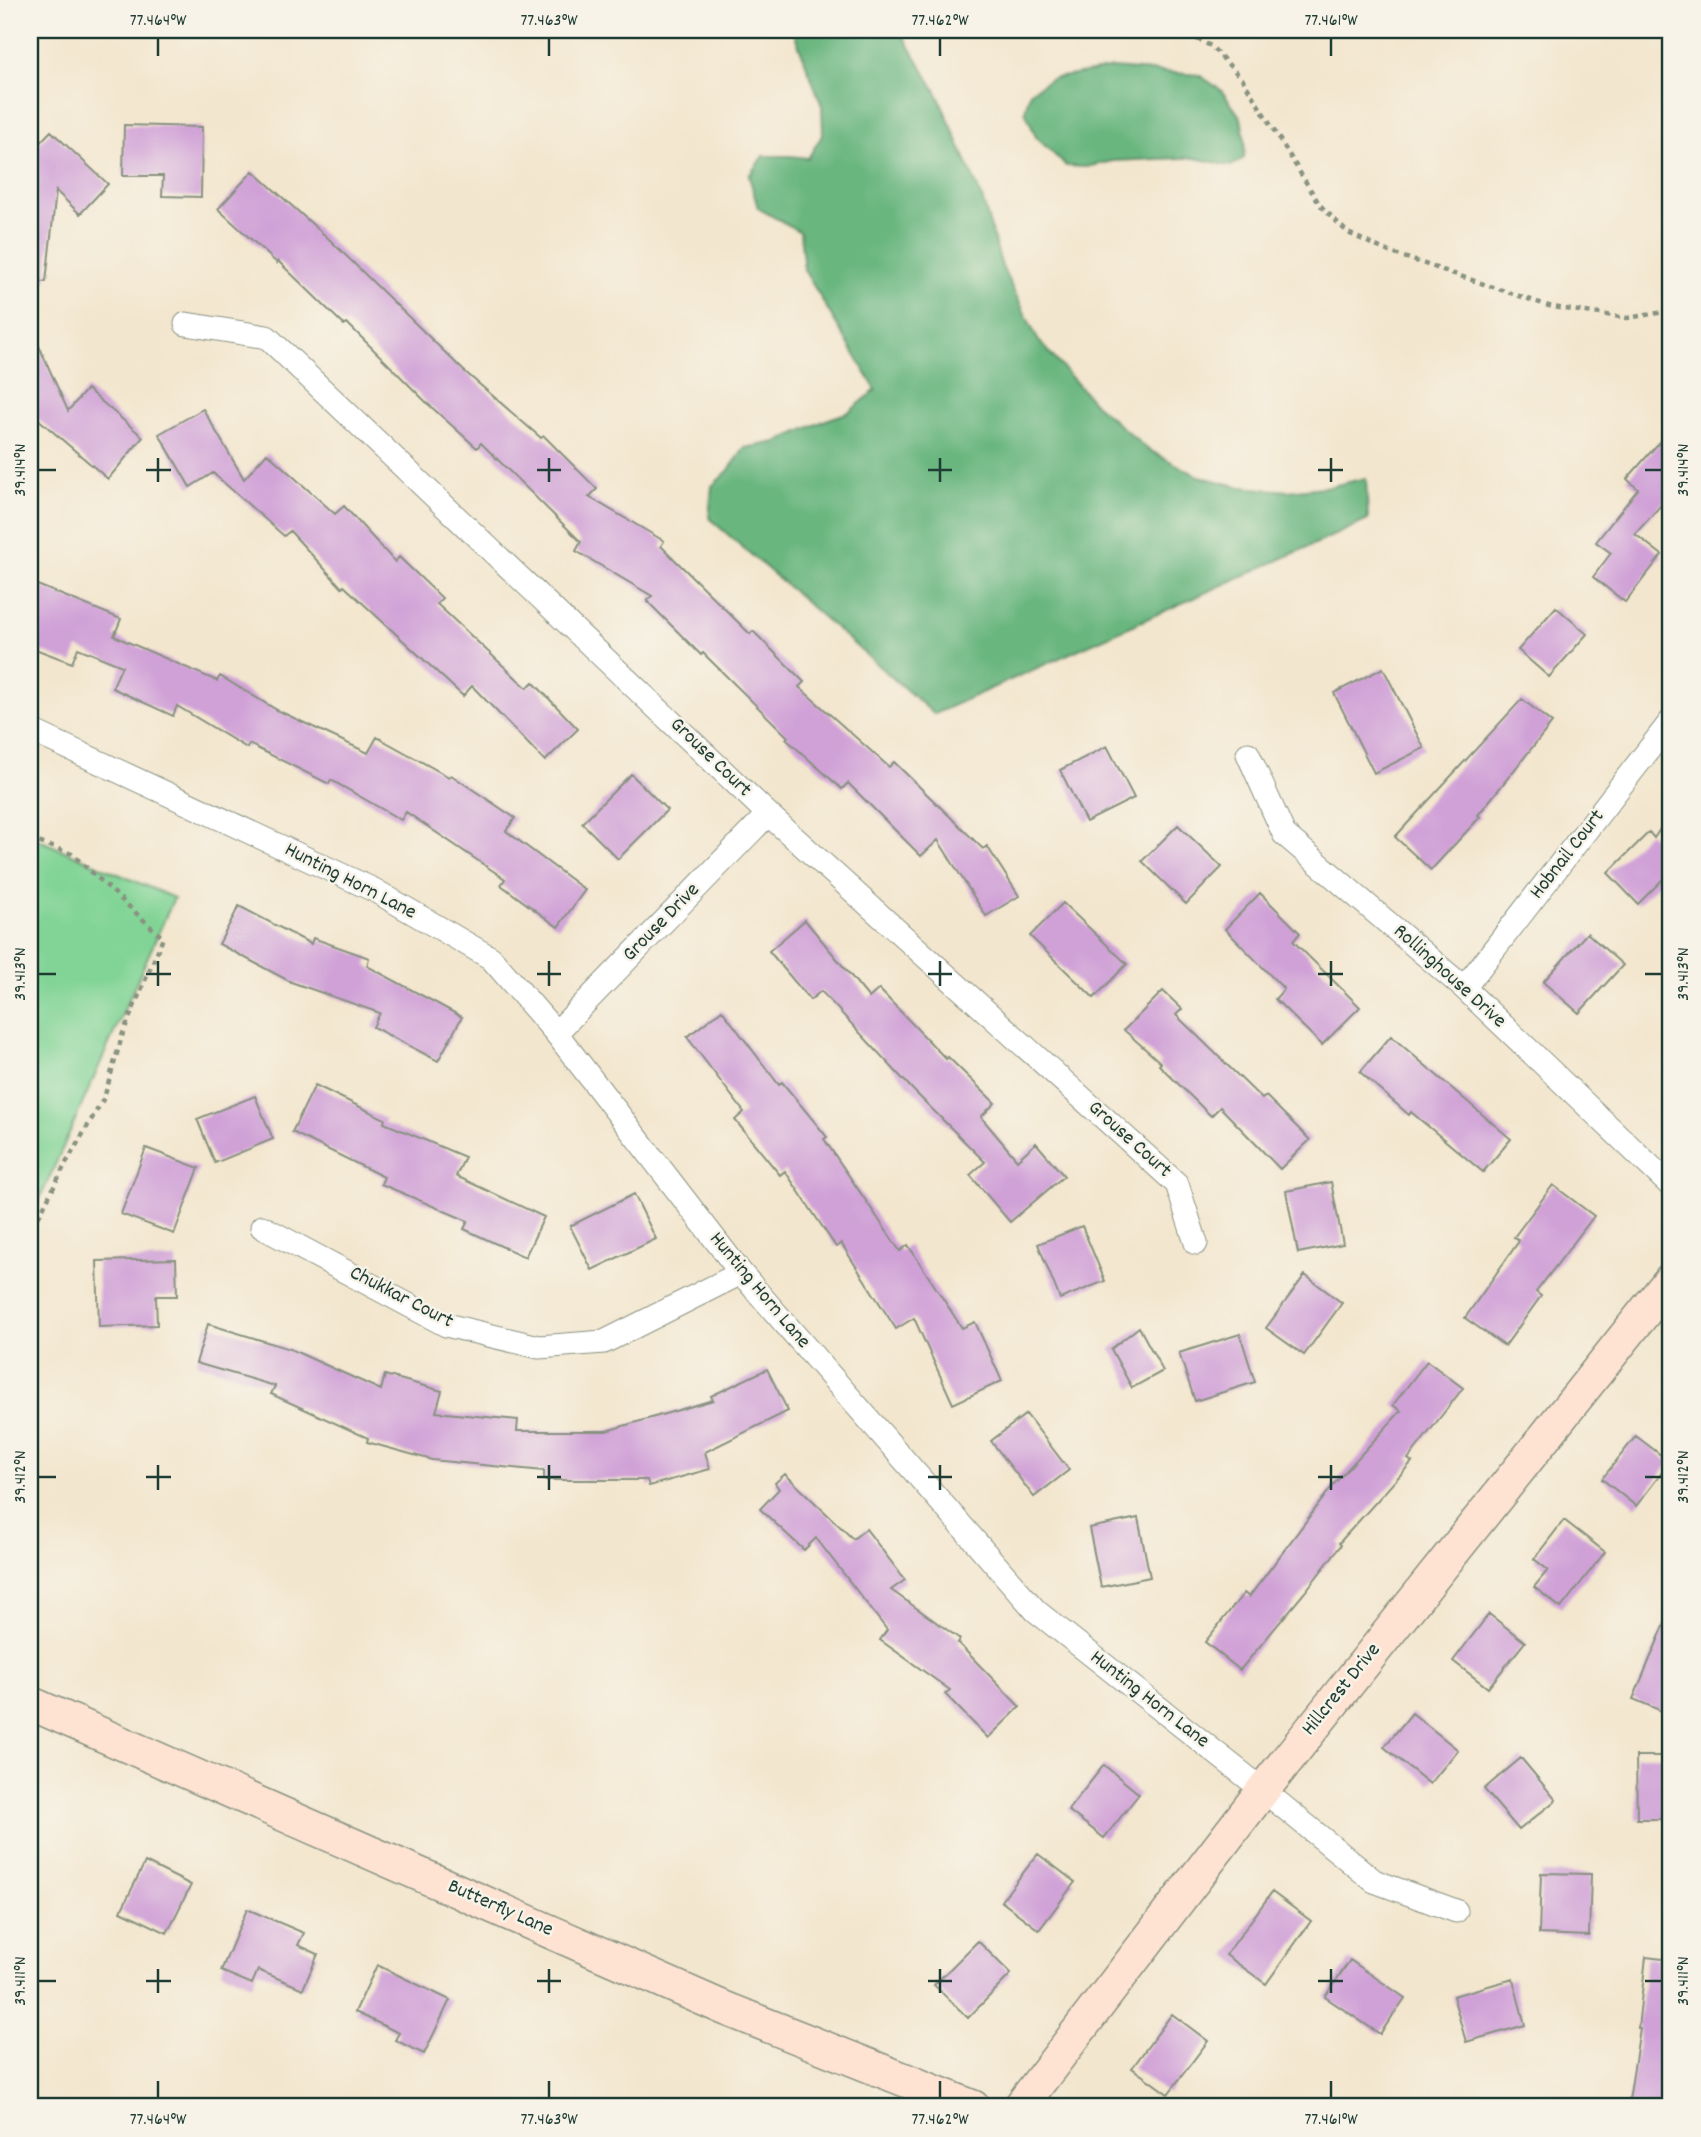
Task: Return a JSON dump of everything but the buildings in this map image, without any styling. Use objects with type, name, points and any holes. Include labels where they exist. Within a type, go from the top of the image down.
[{"type":"street","name":"Grouse Court","points":[[186,324],[267,337],[768,814],[1177,1184],[1196,1243]]},
{"type":"street","name":"Hobnail Court","points":[[1464,988],[1671,722]]},
{"type":"street","name":"Hunting Horn Lane","points":[[30,730],[374,890],[491,958],[556,1033],[741,1273],[1036,1611],[1374,1881],[1455,1910]]},
{"type":"street","name":"Rollinghouse Drive","points":[[1248,754],[1284,834],[1464,988],[1671,1186]]},
{"type":"street","name":"Grouse Drive","points":[[556,1033],[768,814]]},
{"type":"street","name":"Chukkar Court","points":[[262,1227],[446,1325],[539,1348],[604,1342],[741,1273]]},
{"type":"street","name":"Hillcrest Drive","points":[[1020,2107],[1263,1790],[1671,1279]]},
{"type":"street","name":"Butterfly Lane","points":[[30,1703],[724,2008],[973,2107]]},
{"type":"path","points":[[1179,30],[1211,46],[1243,80],[1320,205],[1348,233],[1389,252],[1552,307],[1627,318],[1671,311]]},
{"type":"path","points":[[30,839],[72,854],[163,939],[123,1033],[104,1098],[39,1216],[30,1222]]},
{"type":"green space","points":[[793,30],[900,30],[937,93],[982,198],[1002,267],[1038,340],[1095,404],[1147,449],[1198,476],[1241,487],[1288,491],[1332,486],[1366,478],[1368,520],[934,714],[709,518],[712,486],[728,471],[745,448],[777,442],[849,412],[876,390],[804,270],[800,232],[758,208],[749,176],[763,156],[808,158],[823,134],[822,106]]},
{"type":"green space","points":[[1113,68],[1199,75],[1221,90],[1241,118],[1245,140],[1244,158],[1231,166],[1182,158],[1113,161],[1086,167],[1066,166],[1036,137],[1025,111],[1030,92],[1051,79]]},
{"type":"green space","points":[[30,836],[174,898],[30,1221]]}]
